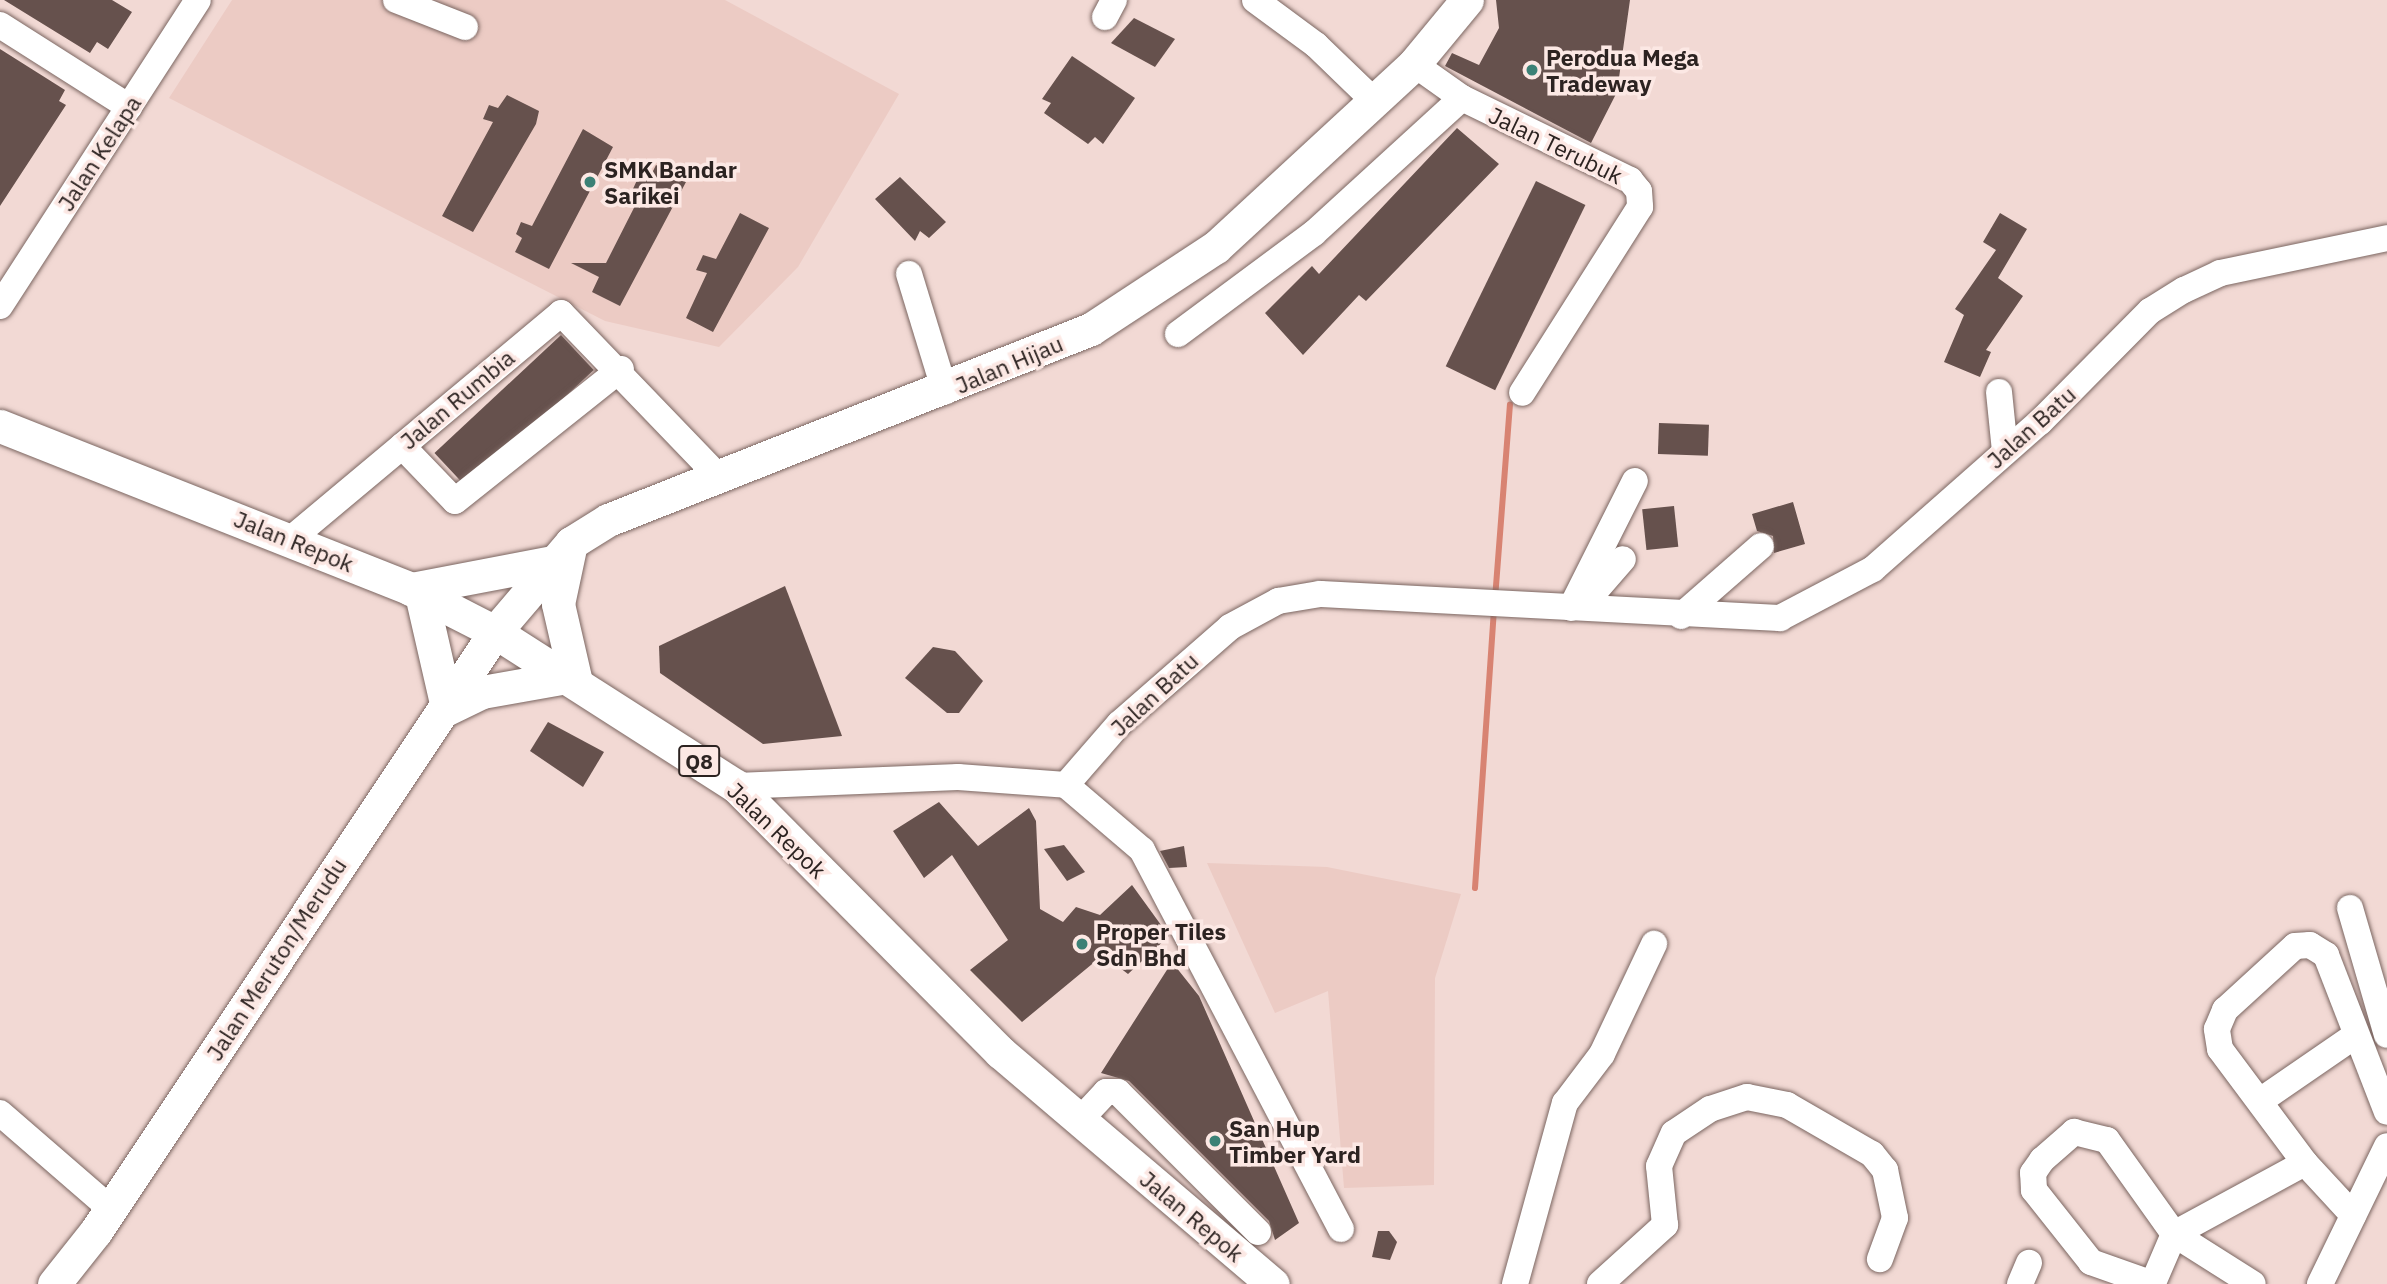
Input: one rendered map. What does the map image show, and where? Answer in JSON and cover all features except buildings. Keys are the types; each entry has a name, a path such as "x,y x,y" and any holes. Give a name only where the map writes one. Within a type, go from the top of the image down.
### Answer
{"main road":[{"name":"Jalan Hijau","path":"495,632 562,553 608,520 945,392 1090,329 1216,247 1414,64 1467,0"},
{"name":"Jalan Repok","path":"0,426 291,539 416,592 495,632 736,786 906,961 1078,1122 1273,1284"},
{"path":"562,553 558,604 571,680 482,692 443,708 416,592 562,553"},
{"name":"Jalan Meruton/Merudu","path":"54,1284 111,1209 495,632"}],"street":[{"name":"Jalan Kelapa","path":"0,306 198,0"},
{"path":"396,0 465,27"},
{"path":"1255,0 1317,45 1375,102"},
{"path":"0,25 129,107"},
{"name":"Jalan Terubuk","path":"1414,64 1462,98 1630,180 1639,191 1640,207 1522,393"},
{"path":"1178,334 1314,233 1462,98"},
{"name":"Jalan Batu","path":"1066,785 1119,724 1189,659 1278,601 1320,594 1762,619 1801,611 1873,569 2005,451 2150,312 2203,279 2387,238"},
{"path":"909,274 945,392"},
{"name":"Jalan Rumbia","path":"291,539 561,313 621,369"},
{"path":"402,446 455,501 621,369 719,477"},
{"path":"1999,392 2005,451"},
{"path":"1575,609 1635,481"},
{"path":"1681,616 1761,546"},
{"path":"1575,609 1623,559"},
{"path":"736,786 958,777 1066,785 1142,850 1341,1229"},
{"path":"2350,908 2381,990 2387,1035"},
{"path":"1515,1284 1565,1103 1602,1054 1654,944"},
{"path":"2354,1215 2305,1163 2220,1049 2217,1029 2225,1010 2295,946 2311,945 2326,955 2387,1112"},
{"path":"2260,1101 2356,1035"},
{"path":"1078,1122 1105,1092 1118,1092 1258,1232"},
{"path":"1600,1284 1665,1225 1659,1166 1674,1133 1710,1109 1748,1097 1787,1105 1872,1154 1885,1170 1895,1218 1880,1259"},
{"path":"0,1113 111,1209"},
{"path":"2253,1284 2174,1234 2107,1140 2092,1132 2074,1132 2033,1173 2034,1190 2091,1262 2153,1284 2174,1234 2305,1163"},
{"path":"2320,1284 2387,1146"}],"shaded area":[{"name":"SMK Bandar Sarikei","path":"232,0 725,0 899,94 798,267 719,347 605,321 169,98"},
{"path":"1207,863 1327,867 1461,894 1435,978 1434,1185 1344,1188 1328,991 1275,1013"}],"waterway":[{"path":"1495,599 1510,405"},
{"path":"1475,888 1494,609"}],"place":[{"name":"Perodua Mega Tradeway","path":"1532,70"},
{"name":"SMK Bandar Sarikei","path":"590,182"},
{"name":"Proper Tiles Sdn Bhd","path":"1082,944"},
{"name":"San Hup Timber Yard","path":"1215,1141"}]}
